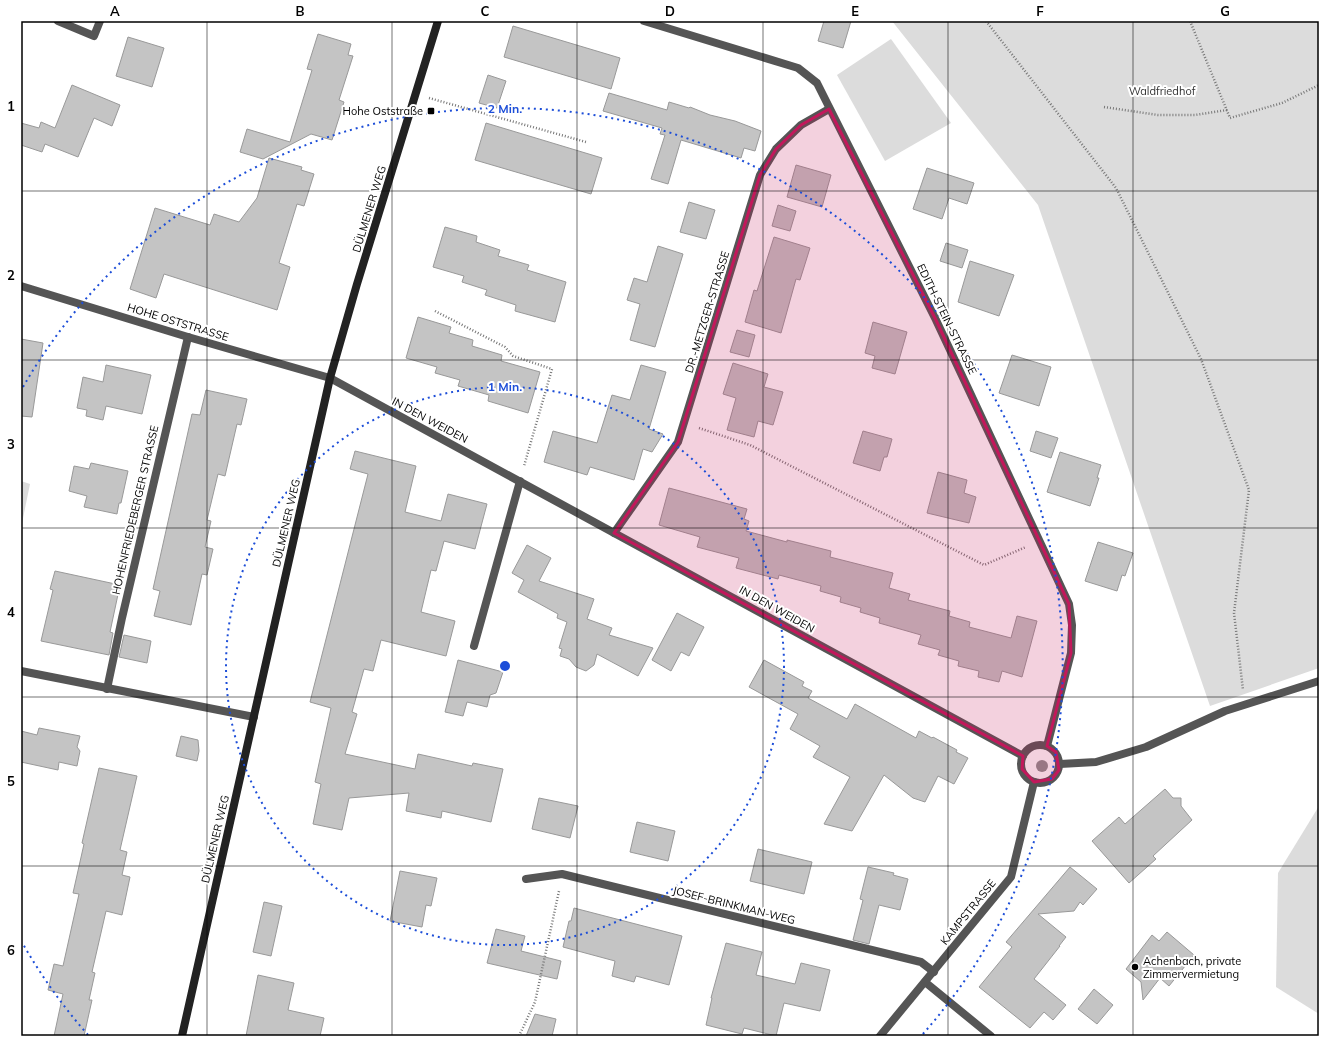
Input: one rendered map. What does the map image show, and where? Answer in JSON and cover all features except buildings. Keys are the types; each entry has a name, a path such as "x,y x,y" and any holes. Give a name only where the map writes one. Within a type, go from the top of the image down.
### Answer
{"street":[{"path":"58,21 94,36 100,21"},
{"name":"DÜLMENER WEG","path":"182,1036 330,378 357,284 438,21"},
{"name":"EDITH-STEIN-STRASSE","path":"644,21 798,68 817,83 936,320 1069,604 1072,625 1071,653 1047,746"},
{"name":"DR.-METZGER-STRASSE","path":"614,533 678,442 685,424 760,175 776,149 800,125 829,109"},
{"name":"HOHE OSTSTRASSE","path":"21,286 188,337 330,378"},
{"name":"HOHENFRIEDEBERGER STRASSE","path":"107,689 122,618 188,337"},
{"name":"IN DEN WEIDEN","path":"330,378 1023,756"},
{"path":"474,646 520,481"},
{"path":"21,671 254,717"},
{"path":"1060,764 1096,762 1146,747 1225,711 1319,682"},
{"path":"1035,745 1047,746 1056,752 1060,764 1059,770 1052,780 1040,783 1034,782 1024,775 1022,769 1023,756 1035,745"},
{"name":"KAMPSTRASSE","path":"880,1036 1011,877 1034,782"},
{"name":"JOSEF-BRINKMAN-WEG","path":"526,879 562,874 921,962 934,972"},
{"path":"925,982 991,1036"}],"path":[{"path":"986,21 1116,188 1201,359 1249,490 1234,613 1245,704"},
{"path":"1190,21 1230,118 1282,103 1319,85"},
{"path":"415,94 586,142"},
{"path":"1104,107 1158,115 1195,115 1227,110"},
{"path":"435,311 505,347 513,356 552,369 520,481"},
{"path":"685,424 750,445 984,565 1039,541"},
{"path":"519,1036 535,1002 562,874"}],"highlighted area":[{"path":"829,109 936,320 1069,604 1071,653 1047,746 1056,752 1059,770 1052,779 1034,782 1022,769 1023,756 614,533 678,442 760,175 776,149 801,125"}],"green space":[{"name":"Waldfriedhof","path":"892,21 1319,21 1319,668 1210,706 1038,205"},
{"path":"891,39 951,123 885,161 837,75"},
{"path":"21,481 30,484 21,528"},
{"path":"1319,806 1319,1014 1276,987 1278,873"}],"place":[{"name":"Hohe Oststraße","path":"431,111"},
{"name":"Achenbach, private Zimmervermietung","path":"1135,967"}]}
